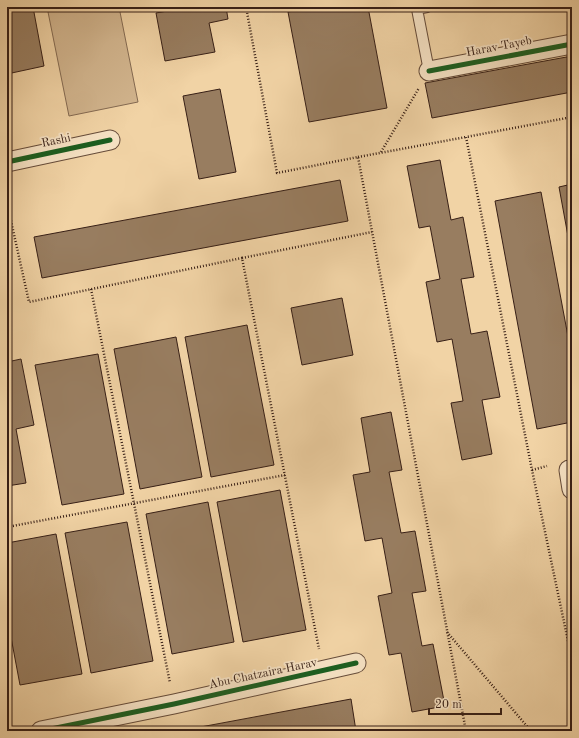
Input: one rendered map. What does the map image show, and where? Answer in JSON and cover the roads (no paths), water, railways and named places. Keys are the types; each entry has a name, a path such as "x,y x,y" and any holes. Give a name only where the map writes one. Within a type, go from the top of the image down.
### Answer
{"street":[{"name":"Harav Tayeb","path":"429,71 572,44"},
{"name":"Rashi","path":"7,162 110,140"},
{"path":"572,470 569,470 572,489"},
{"name":"Abu Chatzaira Harav","path":"41,731 174,704 356,663"}],"lane":[{"path":"427,7 417,9 429,71"}]}
